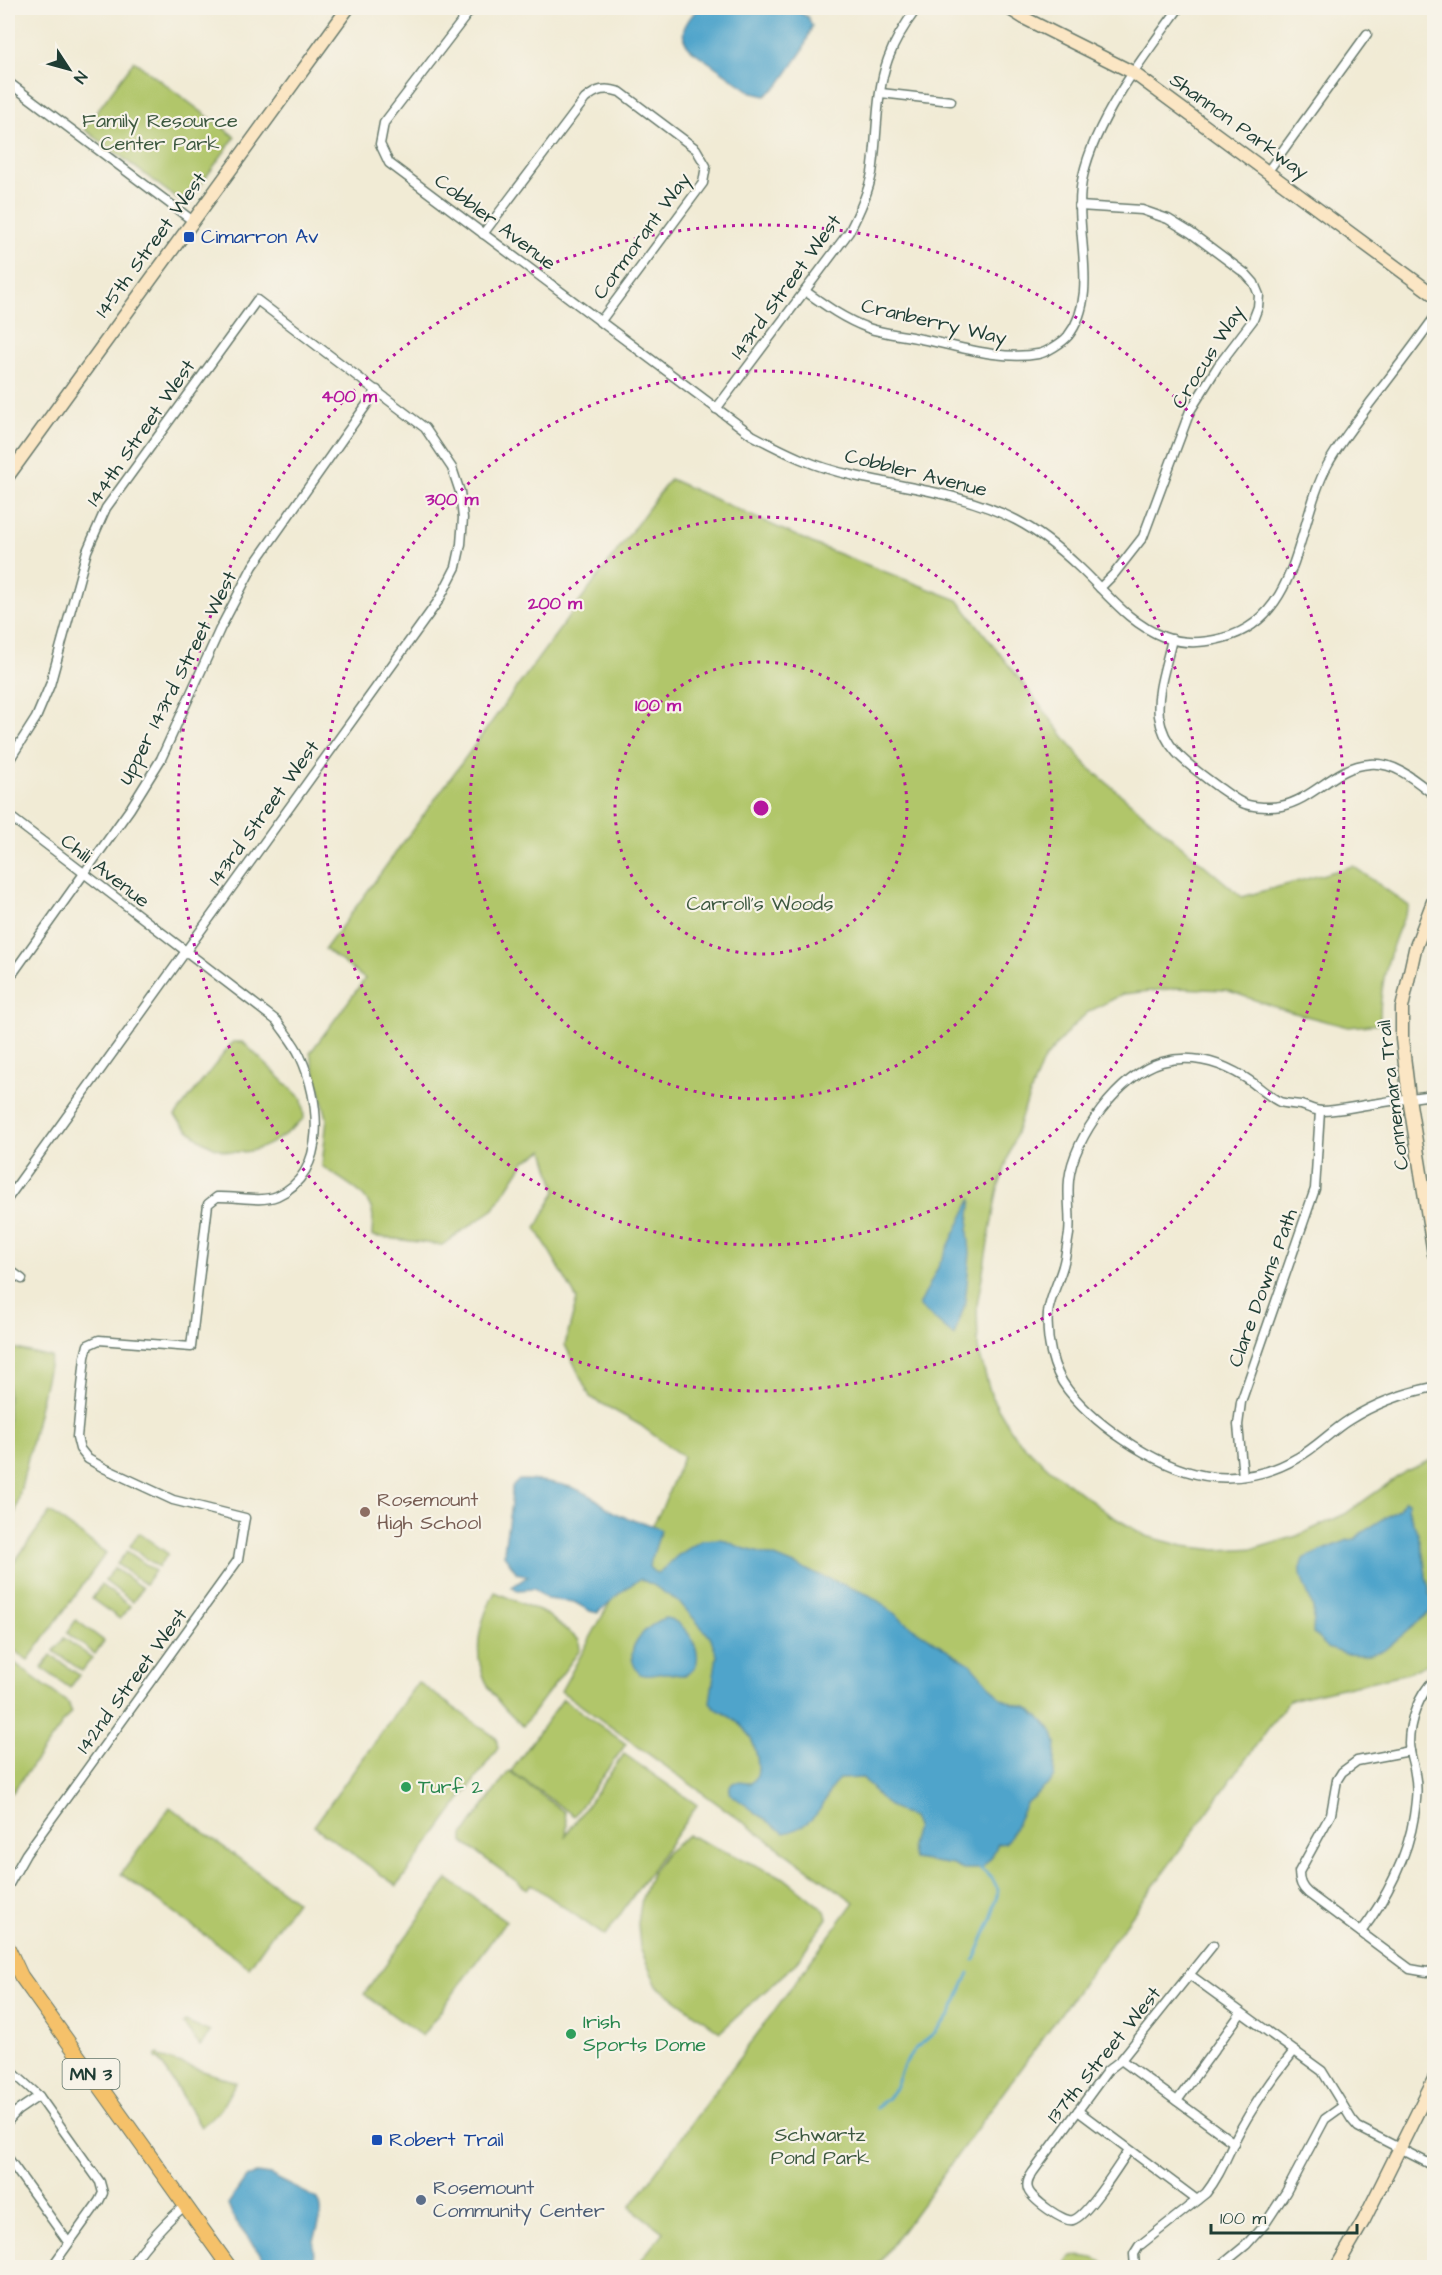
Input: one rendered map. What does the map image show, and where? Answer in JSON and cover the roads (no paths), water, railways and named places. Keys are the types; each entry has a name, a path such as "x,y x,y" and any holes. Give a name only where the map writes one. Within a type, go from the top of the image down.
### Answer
{"main road":[{"path":"8,1948 21,1976"},
{"path":"8,1965 21,1976"},
{"name":"MN 3","path":"21,1976 230,2268"}],"street":[{"name":"145th Street West","path":"8,476 348,8"},
{"name":"Cobbler Avenue","path":"472,8 384,123 380,144 389,162 752,435 799,460 850,475 942,493 982,505 1016,520 1048,540 1143,627 1172,639 1200,642 1227,637 1252,625 1272,606 1288,579 1313,497 1329,462 1342,441 1434,318"},
{"name":"143rd Street West","path":"716,409 849,232 864,203 872,174 881,93 887,62 898,34 917,8"},
{"name":"Shannon Parkway","path":"1008,8 1132,72 1434,295"},
{"name":"Cranberry Way","path":"805,291 839,316 870,329 1012,357 1041,354 1068,337 1083,309 1085,291 1079,206 1082,177 1091,148 1132,72 1179,8"},
{"path":"1268,171 1367,34"},
{"path":"8,82 193,221"},
{"name":"Cormorant Way","path":"483,234 585,99 597,90 609,88 620,92 696,149 706,166 704,183 600,321"},
{"path":"881,93 951,100"},
{"name":"Crocus Way","path":"1079,206 1142,210 1168,219 1191,232 1246,274 1254,283 1259,295 1258,307 1252,320 1218,366 1190,411 1143,537 1100,588"},
{"name":"143rd Street West","path":"8,1198 439,600 456,567 463,518 460,492 452,468 425,429 257,300"},
{"name":"144th Street West","path":"8,762 36,718 50,685 87,551 106,508 257,300"},
{"name":"Upper 143rd Street West","path":"8,980 130,809 161,759 220,629 253,566 377,390"},
{"path":"1172,639 1159,700 1159,716 1166,739 1187,764 1245,804 1278,807 1293,803 1314,792 1340,773 1371,764 1400,770 1434,795"},
{"name":"Chili Avenue","path":"8,815 82,875 277,1021 300,1055 313,1096 315,1116 311,1162 297,1183 275,1197 261,1199 217,1197 208,1204 191,1347 99,1340 88,1345 85,1357 77,1437 80,1449 88,1459 173,1500 244,1518"},
{"name":"Connemara Trail","path":"1434,899 1415,948 1402,1008 1402,1038 1409,1098 1434,1254"},
{"path":"1434,1095 1320,1111 1280,1102 1236,1071 1216,1063 1191,1058 1163,1062 1143,1070 1121,1089 1095,1120 1083,1137 1073,1158 1069,1181 1070,1228 1063,1265 1048,1311 1049,1340 1053,1358 1067,1388 1112,1431 1168,1464 1196,1474 1217,1477 1267,1472 1298,1458 1350,1420 1384,1401 1409,1392 1434,1387"},
{"name":"Clare Downs Path","path":"1243,1476 1238,1425 1241,1402 1315,1189 1320,1111"},
{"path":"8,1269 22,1279"},
{"name":"142nd Street West","path":"26,1854 238,1560 244,1518"},
{"path":"1361,1932 1379,1905 1403,1855 1412,1829 1417,1789 1409,1743 1418,1702 1434,1680"},
{"path":"1410,1751 1357,1761 1342,1772 1337,1780 1331,1814 1299,1872 1299,1879 1302,1887 1308,1893 1410,1969 1431,1971"},
{"path":"8,1873 26,1854"},
{"path":"8,1886 26,1854"},
{"name":"137th Street West","path":"1129,2150 1086,2212 1072,2221 1065,2220 1056,2214 1031,2195 1027,2188 1028,2179 1107,2071 1120,2060 1213,1945"},
{"path":"1190,1976 1322,2071 1352,2121 1358,2127 1434,2166"},
{"path":"1177,2101 1241,2013"},
{"path":"1135,2268 1134,2254 1139,2246 1206,2193 1219,2176 1234,2143 1263,2091 1294,2051"},
{"path":"1120,2060 1234,2143"},
{"path":"8,2068 39,2096 100,2182 103,2193 51,2268"},
{"path":"1336,2268 1364,2220 1434,2079"},
{"path":"8,2121 17,2111 39,2096"},
{"path":"1218,2268 1246,2246 1265,2224 1286,2192 1325,2119 1343,2106"},
{"path":"1078,2111 1197,2200"},
{"path":"8,2158 68,2242"},
{"path":"129,2268 146,2243 170,2217 186,2205"}],"water":[{"path":"698,8 792,8 808,17 812,26 803,50 779,85 765,96 753,93 690,49 683,32 687,22"},
{"path":"972,1198 968,1231 970,1253 965,1304 954,1336 919,1306"},
{"path":"519,1480 547,1482 574,1488 591,1496 617,1514 661,1530 649,1567 654,1572 659,1573 677,1556 702,1540 722,1539 742,1548 775,1557 869,1595 911,1627 972,1665 1001,1698 1027,1707 1039,1717 1052,1730 1056,1743 1054,1776 1050,1783 1027,1802 1009,1839 1005,1843 998,1844 991,1858 981,1869 961,1869 953,1865 914,1859 911,1847 916,1827 912,1817 889,1806 863,1778 839,1779 812,1818 802,1826 784,1833 729,1793 731,1784 751,1783 756,1778 758,1767 753,1742 738,1723 710,1702 717,1655 710,1637 681,1604 640,1579 621,1592 598,1613 574,1602 547,1599 534,1589 517,1590 512,1587 528,1576 517,1573 504,1555 512,1487"},
{"path":"1405,1500 1408,1502 1418,1534 1429,1594 1434,1600 1434,1609 1383,1651 1365,1655 1345,1654 1328,1648 1313,1633 1314,1612 1301,1570 1304,1558 1355,1539 1399,1509"},
{"path":"664,1618 681,1625 694,1642 697,1660 694,1668 682,1675 640,1674 634,1665 633,1648 642,1634"},
{"path":"256,2173 270,2175 318,2199 321,2215 313,2247 318,2267 270,2267 235,2221 228,2204 246,2178"}],"waterway":[{"path":"974,1960 992,1918 998,1890 992,1878 981,1869"},
{"path":"876,2107 887,2099 895,2088 904,2065 915,2049 950,2015 969,1973"}],"place":[{"name":"Cimarron Av","path":"189,237"},
{"name":"Rosemount High School","path":"365,1512"},
{"name":"Turf 2","path":"406,1787"},
{"name":"Irish Sports Dome","path":"571,2034"},
{"name":"Robert Trail","path":"377,2140"},
{"name":"Rosemount Community Center","path":"421,2200"}],"park label":[{"name":"Family Resource Center Park","path":"160,132"},
{"name":"Carroll's Woods","path":"760,904"},
{"name":"Schwartz Pond Park","path":"820,2146"}]}
